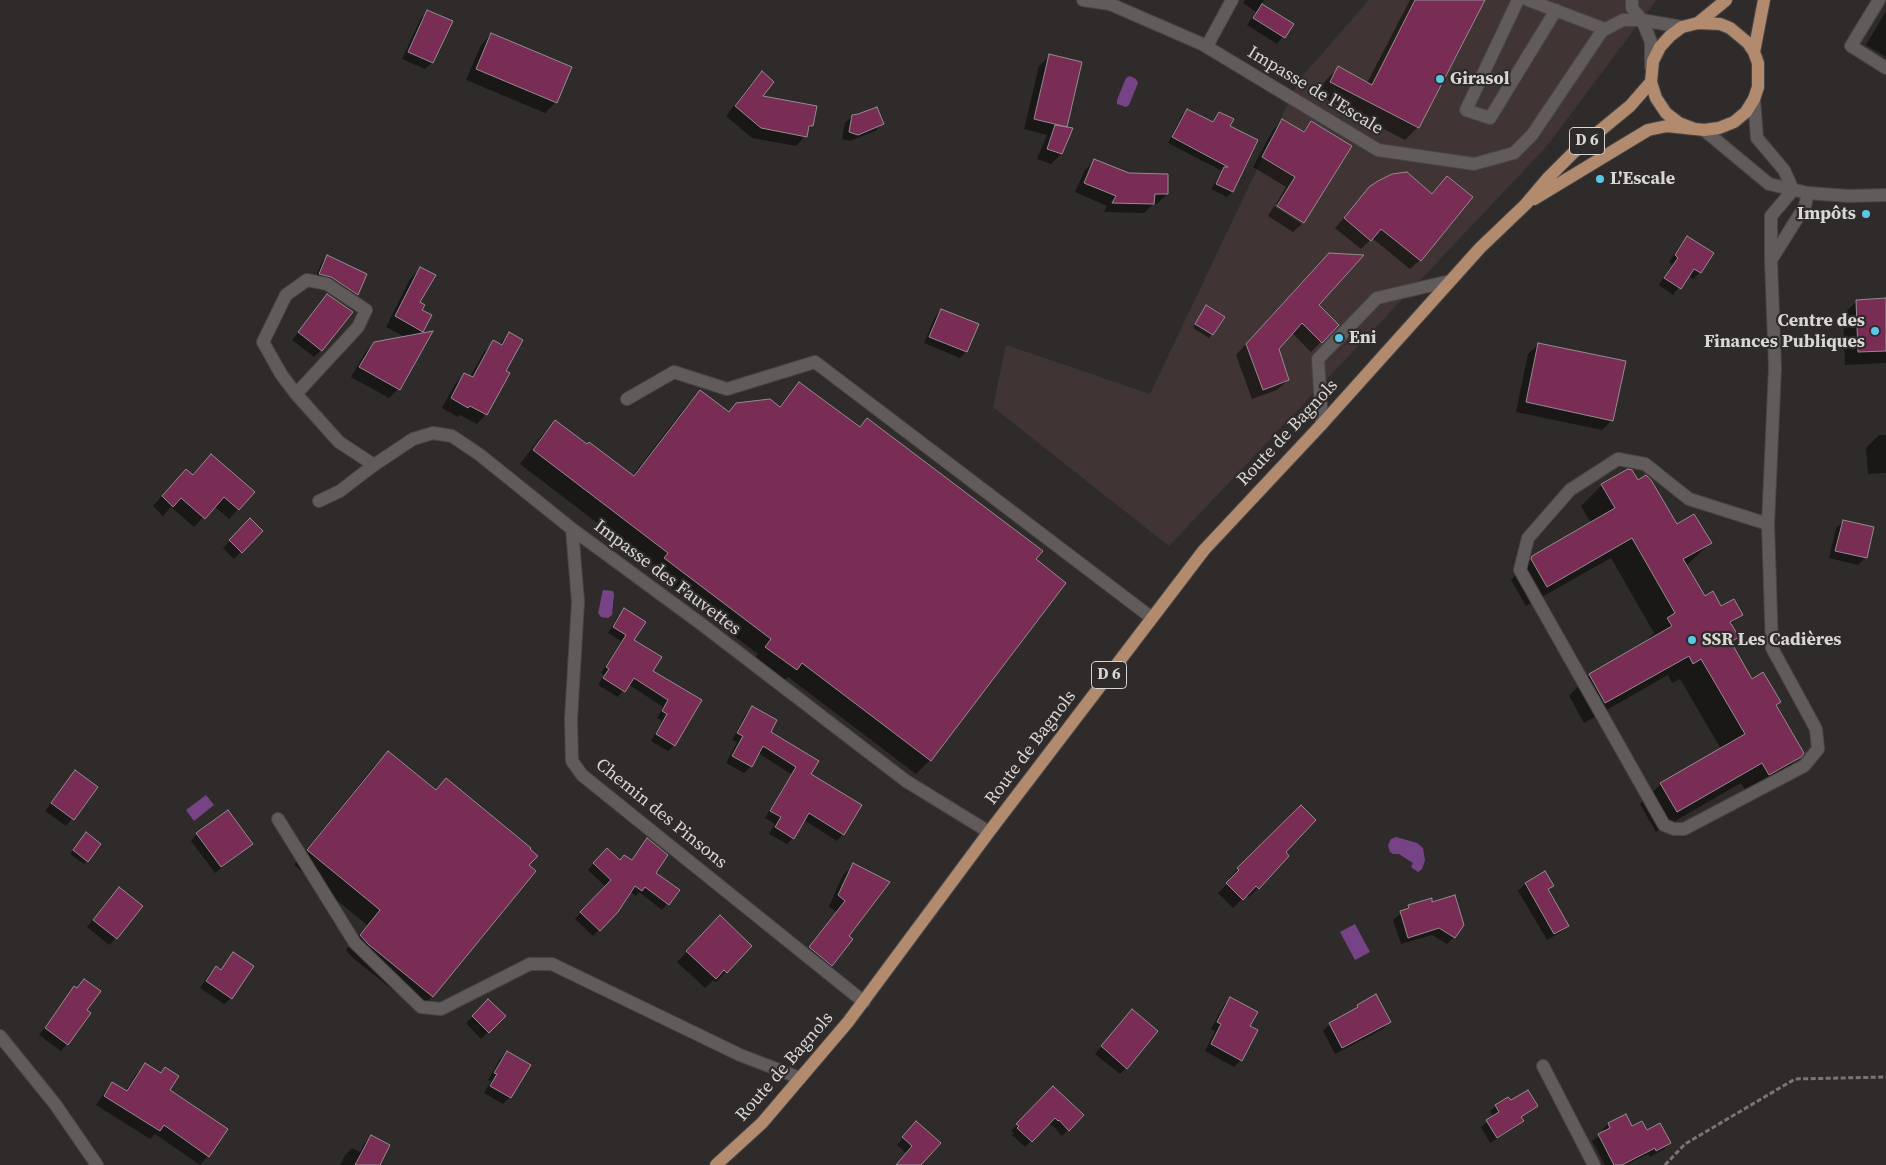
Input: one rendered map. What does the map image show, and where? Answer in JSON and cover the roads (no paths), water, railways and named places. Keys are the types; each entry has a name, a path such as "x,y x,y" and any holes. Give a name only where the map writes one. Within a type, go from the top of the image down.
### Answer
{"main road":[{"path":"1698,23 1726,0"},
{"path":"1754,52 1764,0"},
{"path":"1709,22 1730,28 1744,38 1754,52 1758,63 1759,75 1754,99 1746,112 1734,122 1719,128 1699,130 1679,123 1666,112 1656,98 1652,79 1654,61 1660,47 1682,27 1698,23 1709,22"},
{"name":"D 6","path":"1526,204 1574,152 1630,106 1652,79"},
{"name":"D 6","path":"1526,204 1648,130 1667,126 1699,130"},
{"name":"Route de Bagnols","path":"716,1165 762,1123 864,1002 989,832 1204,550 1322,424 1480,248 1526,204"}],"street":[{"path":"1207,46 1232,0"},
{"path":"1518,0 1466,110 1490,118 1556,10"},
{"path":"1528,0 1605,29 1623,20 1642,20 1682,27"},
{"path":"1632,0 1632,8 1642,20 1652,42 1652,79"},
{"path":"1879,0 1851,46 1886,68"},
{"name":"Impasse de l'Escale","path":"1091,1 1126,5 1207,46 1378,150 1474,164 1514,153 1532,135 1605,29"},
{"path":"1754,99 1757,138 1784,170 1793,190"},
{"path":"1699,130 1769,184 1808,193 1848,196 1886,195"},
{"path":"1768,524 1689,499 1645,464 1618,459 1570,490 1528,538 1520,570 1664,825 1684,829 1804,766 1818,749 1816,729 1772,648 1768,524 1775,368 1771,260 1772,216 1793,190"},
{"path":"1771,260 1805,206 1808,193"},
{"path":"296,394 358,327 366,310 327,284 307,280 286,295 263,342 281,374 296,394 339,442 374,465"},
{"path":"1322,424 1318,359 1377,298 1450,281"},
{"path":"627,399 674,372 727,389 815,362 1152,618"},
{"name":"Impasse des Fauvettes","path":"319,501 340,491 413,439 433,433 452,436 480,455 572,529 700,623 906,780 989,832"},
{"name":"Chemin des Pinsons","path":"572,529 578,602 571,719 572,760 582,775 864,1002"},
{"path":"278,819 355,943 421,1007 441,1009 530,964 552,964 740,1055 800,1078"},
{"path":"0,1036 55,1104 97,1165"},
{"path":"1543,1066 1594,1165"}],"place":[{"name":"Girasol","path":"1440,79"},
{"name":"L'Escale","path":"1600,179"},
{"name":"Impôts","path":"1866,214"},
{"name":"Centre des Finances Publiques","path":"1875,331"},
{"name":"Eni","path":"1339,338"},
{"name":"SSR Les Cadières","path":"1692,640"}]}
